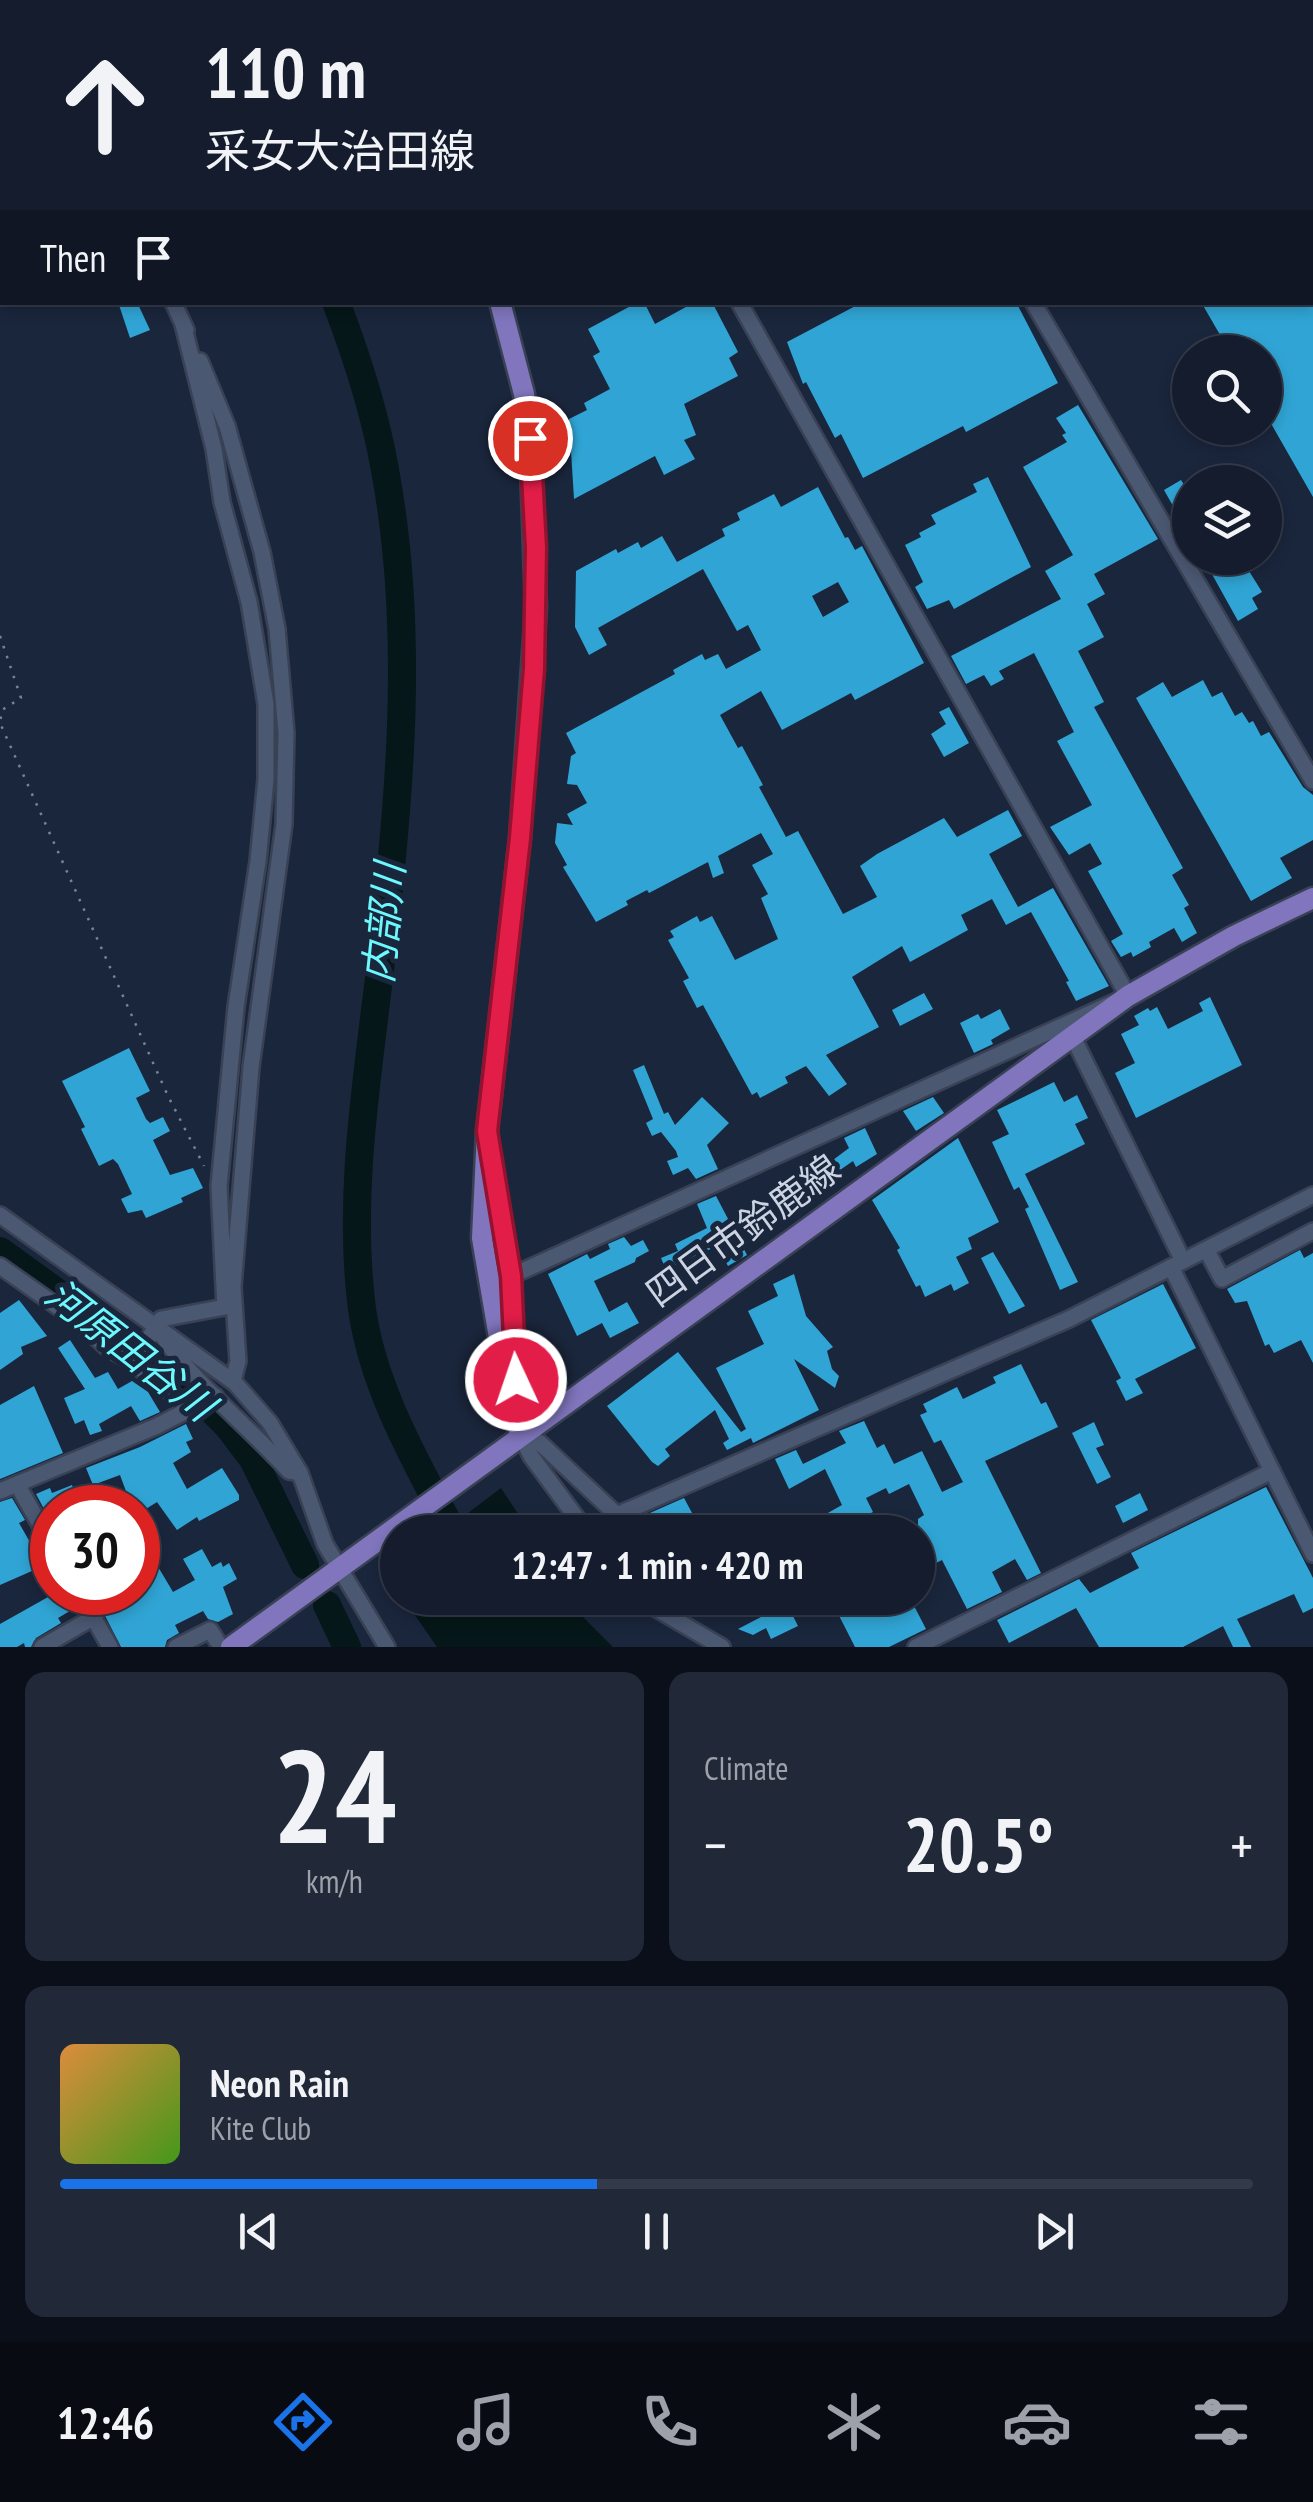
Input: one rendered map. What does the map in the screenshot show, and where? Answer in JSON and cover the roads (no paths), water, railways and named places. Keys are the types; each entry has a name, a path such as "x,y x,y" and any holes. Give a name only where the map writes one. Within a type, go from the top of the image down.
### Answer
{"main road":[{"path":"501,305 524,394 530,438 536,593 520,838 487,1131 482,1238 510,1402 521,1436"},
{"name":"四日市鈴鹿線","path":"224,1644 345,1566 1128,996 1234,936 1313,898"}],"street":[{"path":"174,305 232,443 262,552 278,629 286,719 284,824 251,1067 241,1211 229,1307"},
{"path":"511,1276 1128,996 741,305"},
{"path":"1035,305 1313,781"},
{"path":"184,324 214,449 222,502 250,602 266,704 264,795 236,1006 219,1186 229,1307 238,1361 232,1381"},
{"path":"1072,1035 1313,1554"},
{"path":"487,1131 511,1276 516,1380 510,1402"},
{"path":"521,1436 539,1442 617,1515 1017,1343 1313,1196"},
{"path":"0,1215 187,1346 232,1381 270,1423 300,1473 325,1544 345,1566 387,1647"},
{"path":"1207,1251 1222,1279 1313,1231"},
{"path":"0,1266 78,1321 106,1346 134,1361 194,1409"},
{"path":"134,1361 161,1318 229,1307"},
{"path":"158,1328 169,1347 214,1398 250,1428 289,1471 300,1473"},
{"path":"0,1491 214,1398"},
{"path":"521,1436 574,1515"},
{"path":"916,1647 1272,1472"},
{"path":"17,1484 30,1507"},
{"path":"667,1615 722,1647"},
{"path":"42,1647 94,1617 110,1647"},
{"path":"176,1647 210,1630 224,1644"}],"waterway":[{"name":"内部川","path":"337,305 365,385 385,470 400,592 402,654 394,838 358,1178 358,1266 368,1338 386,1396 444,1515"},
{"name":"河原田谷川","path":"0,1251 193,1391 228,1426 253,1459 305,1565"},
{"name":"河原田谷川","path":"327,1605 347,1647"}]}
